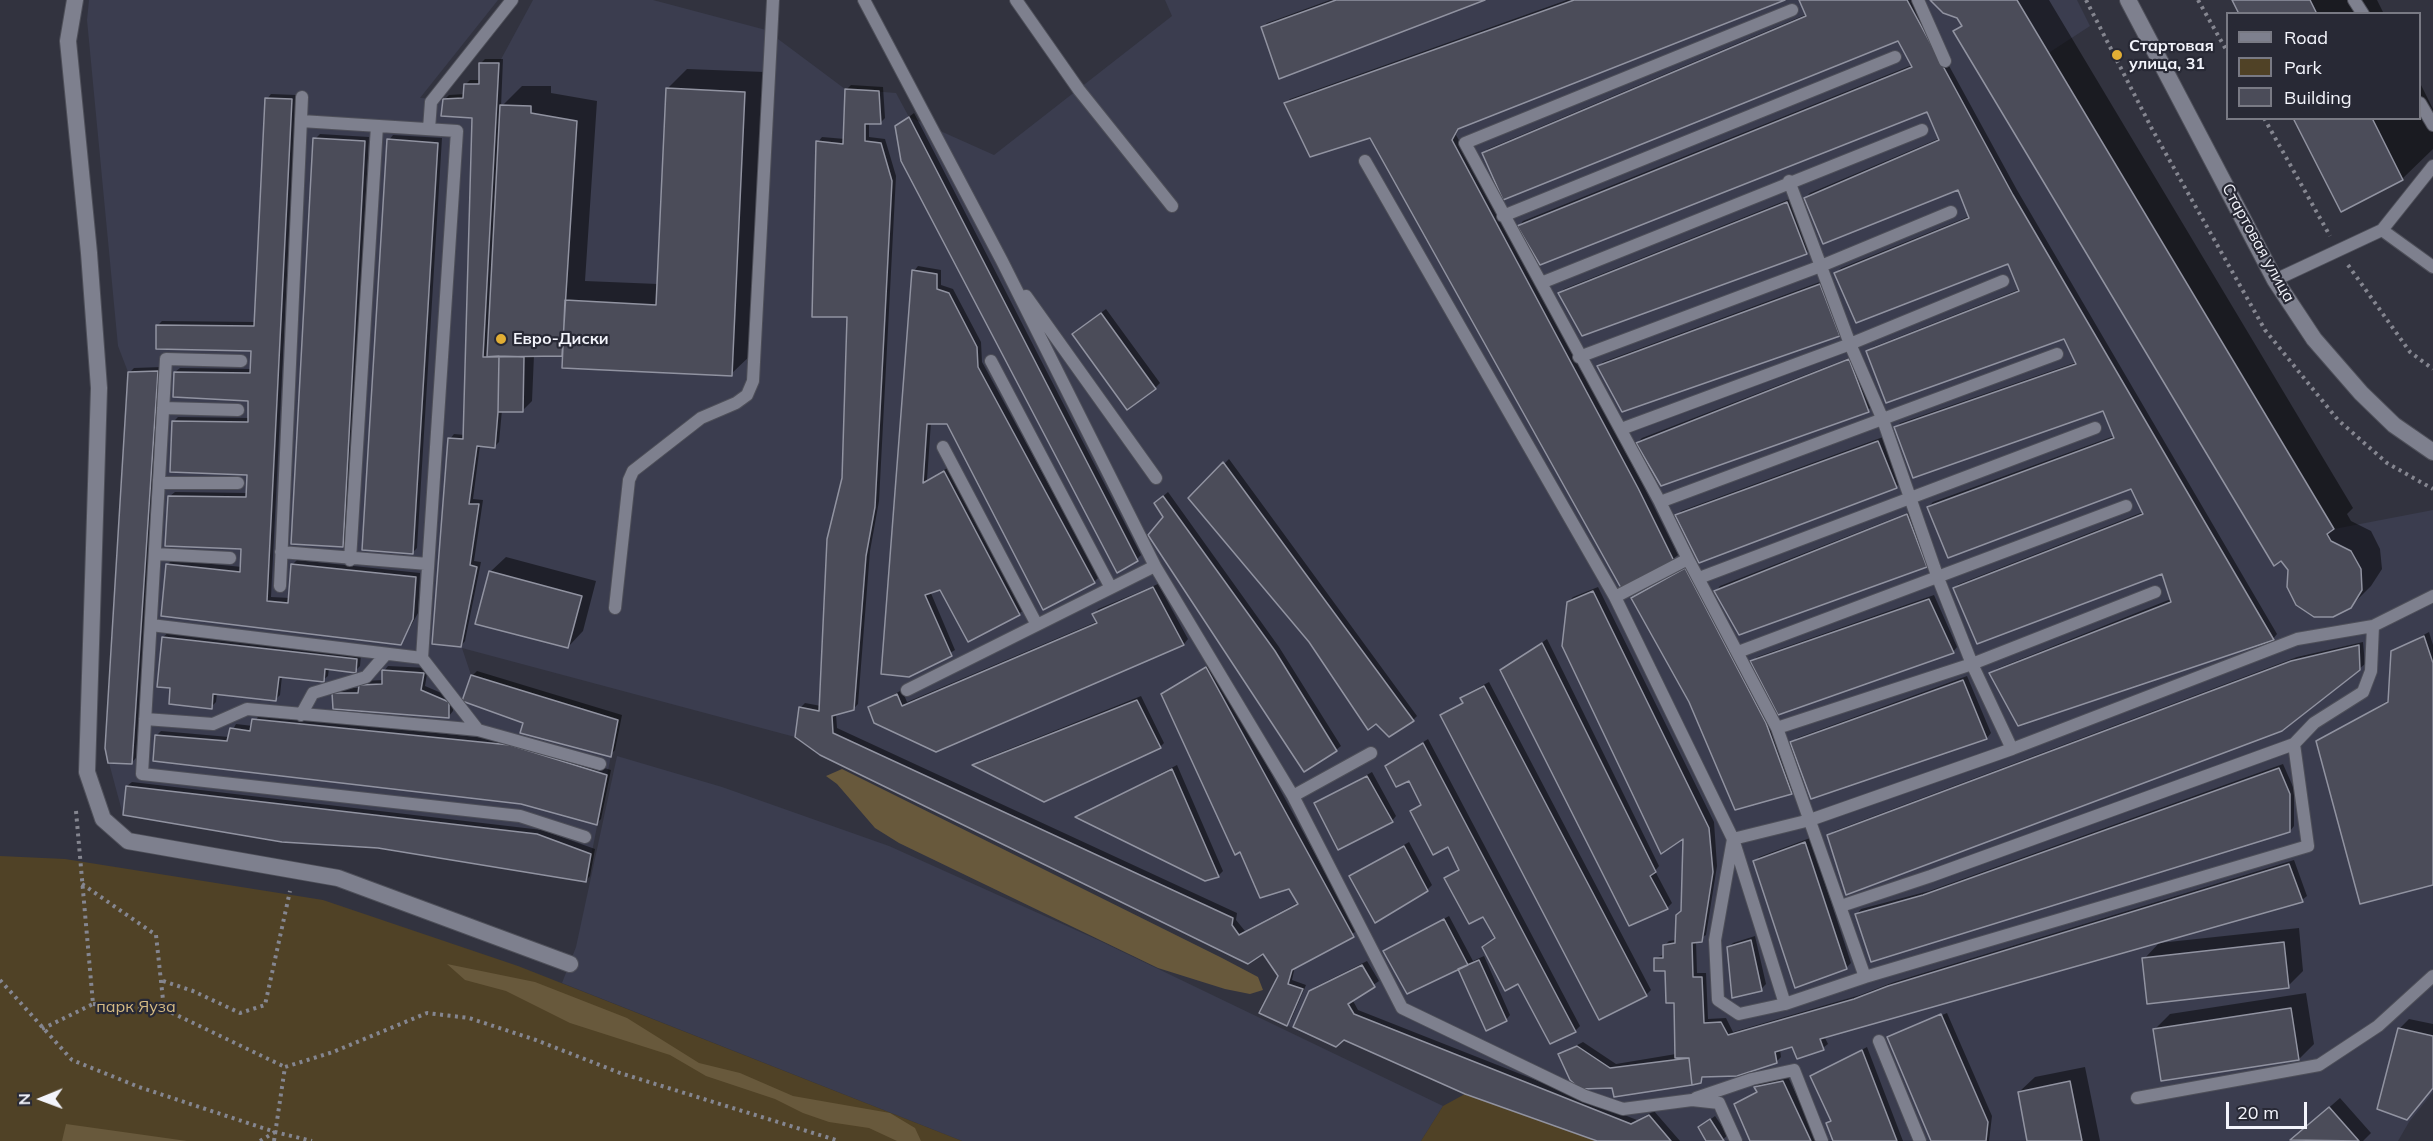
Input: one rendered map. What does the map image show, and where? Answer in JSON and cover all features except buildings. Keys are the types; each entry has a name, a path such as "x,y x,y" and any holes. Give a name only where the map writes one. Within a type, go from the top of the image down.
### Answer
{"street":[{"path":"75,0 68,41 89,253 99,388 87,772 102,819 128,841 338,878 570,964"},
{"name":"Стартовая улица","path":"2128,0 2275,280 2314,339 2361,393 2394,425 2433,452"}],"lane":[{"path":"429,129 431,102 512,0"},
{"path":"615,608 629,480 633,471 701,418 736,403 747,395 753,381 773,0"},
{"path":"864,0 1002,261 1155,566 1293,796 1402,1008 1585,1096 1623,1109 1692,1100 1752,1079 1794,1070 1822,1141"},
{"path":"1016,0 1078,90 1172,206"},
{"path":"1918,0 1945,61"},
{"path":"1792,10 1465,144 1579,357 1621,429 1778,728 1864,977"},
{"path":"1503,216 1895,57"},
{"path":"280,586 302,98"},
{"path":"2421,106 2433,125"},
{"path":"301,121 457,131 422,658 478,730"},
{"path":"350,560 377,126"},
{"path":"1541,283 1789,181 1922,130"},
{"path":"1365,161 1615,597 1733,839 1785,1004"},
{"path":"2275,280 2382,230 2433,166"},
{"path":"1789,181 1850,344 1883,420 1938,578 1972,664 2012,749"},
{"path":"1579,357 1821,266 1951,212"},
{"path":"2382,230 2433,267"},
{"path":"1002,261 1155,478"},
{"path":"1621,429 1850,344 2003,281"},
{"path":"1660,502 2057,354"},
{"path":"241,361 166,359 142,774 520,816 585,837"},
{"path":"991,361 1111,588"},
{"path":"163,408 238,410"},
{"path":"1699,578 2095,428"},
{"path":"944,447 1037,625"},
{"path":"159,483 237,483"},
{"path":"1738,652 2126,506"},
{"path":"281,552 350,560 428,564"},
{"path":"155,554 230,558"},
{"path":"1615,597 1688,559"},
{"path":"908,690 1155,566"},
{"path":"1778,728 1972,664 2155,592"},
{"path":"1733,839 1810,820 2012,749 2297,639 2373,626 2433,596"},
{"path":"151,625 422,658"},
{"path":"1841,906 1931,876 2294,744 2314,723 2363,692 2371,671 2373,626"},
{"path":"302,715 313,693 366,677 386,654"},
{"path":"145,719 213,724 247,709 478,730 600,764"},
{"path":"1733,839 1714,940 1718,1000 1740,1014 1785,1004 1864,977 2308,846 2294,744"},
{"path":"1293,796 1371,753"},
{"path":"2137,1098 2319,1065 2378,1026 2433,976"},
{"path":"1880,1041 1920,1141"},
{"path":"1692,1100 1719,1103 1736,1141"}],"path":[{"path":"2198,0 2226,49"},
{"path":"75,808 93,1004"},
{"path":"163,981 193,991 240,1012 265,1005 294,871"},
{"path":"82,884 156,935 163,981 164,1009"},
{"path":"0,980 72,1060 139,1087 275,1132 312,1141"},
{"path":"42,1029 93,1004 164,1009 285,1066 333,1052 427,1013 469,1018 536,1040 620,1073 839,1141"},
{"path":"274,1141 285,1066"},
{"path":"260,1141 275,1132"}],"shaded area":[{"path":"89,0 498,0 420,98 443,99 463,98 464,84 479,84 479,63 499,63 533,0 653,0 766,30 845,89 896,93 909,117 994,155 1172,16 1165,0 2077,0 2090,26 2047,54 2334,529 2433,510 2433,1092 2409,1122 2398,1141 1597,1141 1465,1094 1344,1040 1336,1047 1259,1013 1278,976 1263,954 1248,964 820,755 795,737 462,648 471,675 618,720 586,882 378,848 282,842 123,815 105,748 128,372 118,346 87,20"},
{"path":"617,756 722,787 889,846 1098,940 1443,1106 1421,1141 962,1141 562,983 576,947"},
{"path":"842,769 1222,958 1258,977 1263,990 1250,994 1225,989 1158,968 899,843 875,828 837,784 826,776"},
{"path":"447,964 535,982 627,1018 699,1063 740,1073 793,1096 890,1113 915,1128 921,1141 897,1141 869,1128 829,1122 803,1113 775,1099 706,1076 670,1055 570,1023 506,991 465,980"},
{"path":"66,1124 187,1141 62,1141"}],"green space":[{"name":"парк Яуза","path":"0,856 65,859 323,900 518,966 962,1141 0,1141"},
{"path":"1465,1094 1597,1141 1421,1141 1443,1106"}],"place":[{"name":"Стартовая улица, 31","path":"2117,55"},
{"name":"Евро-Диски","path":"501,339"}]}
